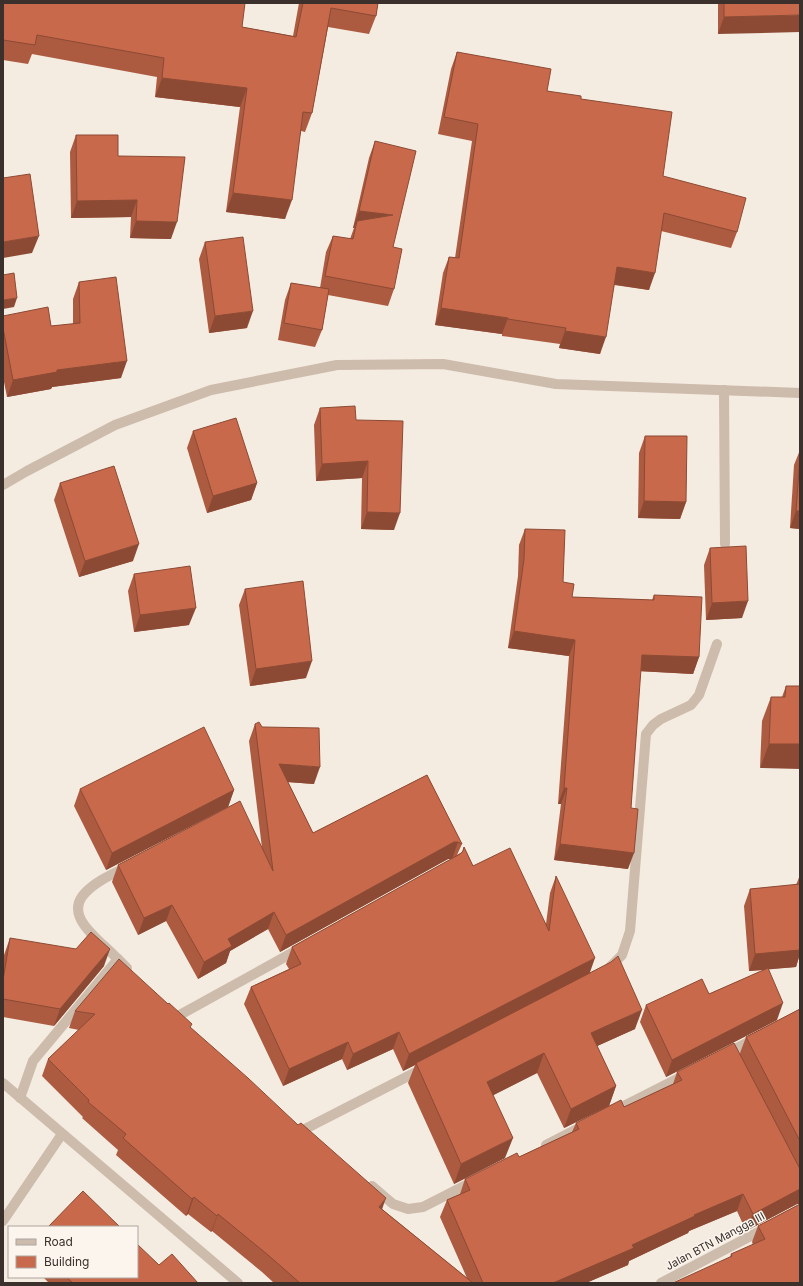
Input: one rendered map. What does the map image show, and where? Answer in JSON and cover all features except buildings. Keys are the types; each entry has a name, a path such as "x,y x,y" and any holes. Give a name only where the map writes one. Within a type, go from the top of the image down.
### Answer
{"street":[{"path":"3,485 115,425 211,390 337,365 443,364 556,384 800,393"},
{"path":"724,390 725,544"},
{"path":"602,976 622,955 630,931 646,734 653,725 661,719 691,705 699,695 717,644"},
{"path":"132,864 98,882 85,893 79,902 78,913 85,928 134,974"},
{"path":"178,1016 308,944"},
{"path":"20,1098 33,1061 118,959"},
{"path":"717,1058 733,1055 766,1033"},
{"path":"303,1130 431,1064"},
{"path":"605,1115 696,1069"},
{"path":"3,1083 238,1283"},
{"path":"535,1151 591,1122"},
{"path":"3,1221 62,1134"},
{"path":"363,1179 393,1204 408,1209 423,1207 486,1176"},
{"name":"Jalan BTN Mangga III","path":"662,1283 772,1224"}]}
